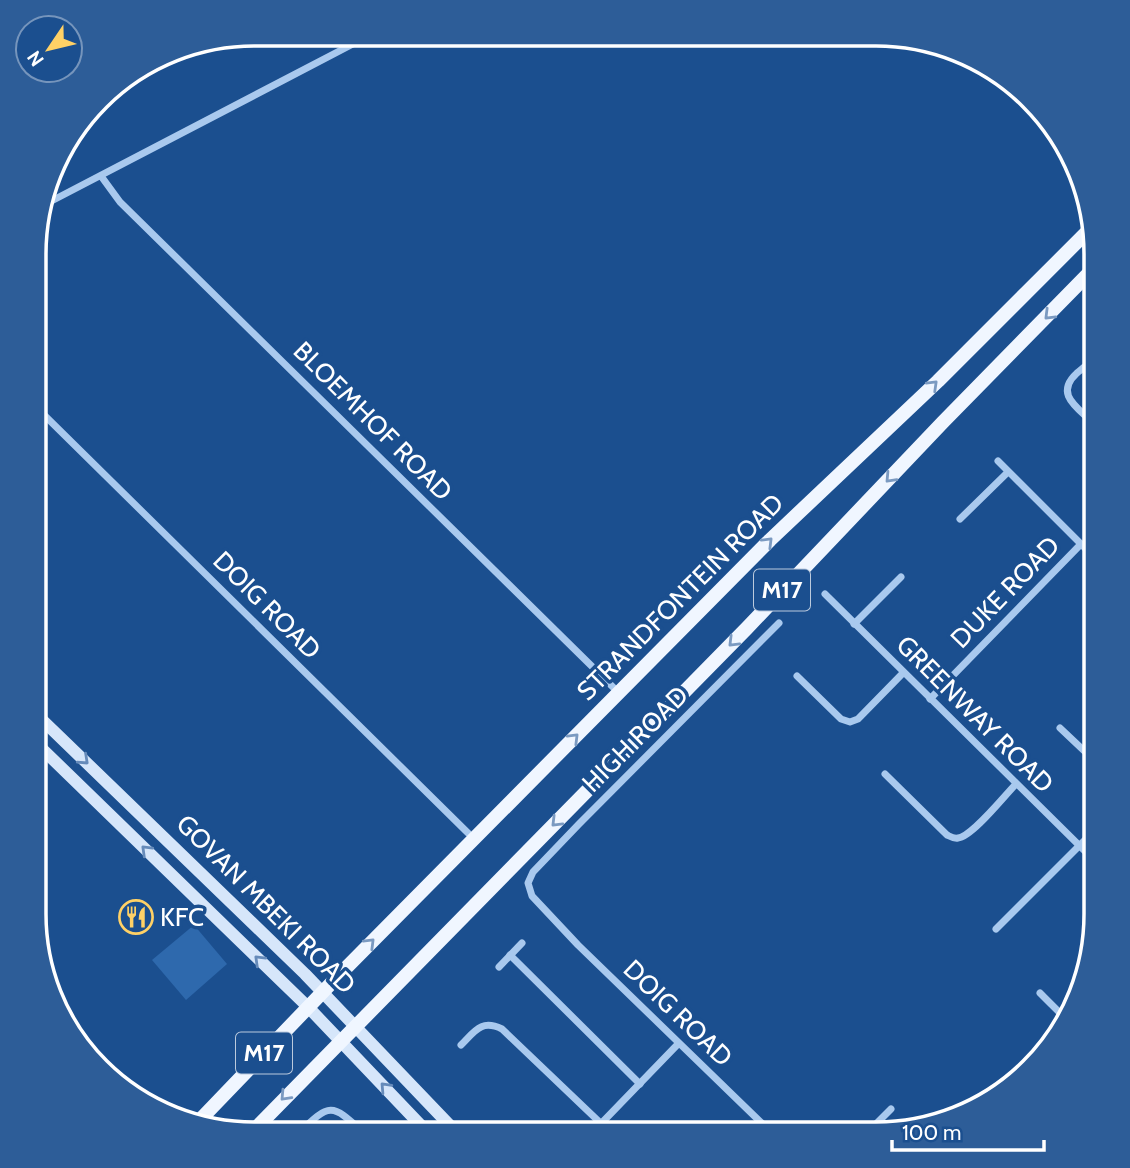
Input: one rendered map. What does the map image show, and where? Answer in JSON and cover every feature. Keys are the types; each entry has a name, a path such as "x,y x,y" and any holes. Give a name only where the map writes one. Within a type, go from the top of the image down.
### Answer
{"main road":[{"name":"STRANDFONTEIN ROAD","path":"308,1007 770,540 929,390 1084,236"},
{"name":"M17","path":"261,1122 747,628 1084,278"},
{"name":"GOVAN MBEKI ROAD","path":"46,723 323,992 447,1122"},
{"name":"GOVAN MBEKI ROAD","path":"46,753 308,1007 418,1122"},
{"name":"M17","path":"204,1116 308,1007"}],"street":[{"path":"53,201 349,46"},
{"name":"BLOEMHOF ROAD","path":"102,176 120,202 619,692"},
{"path":"1084,367 1067,383 1066,390 1069,398 1084,414"},
{"name":"DOIG ROAD","path":"46,417 468,833"},
{"path":"998,461 1084,547"},
{"path":"960,519 1008,472"},
{"name":"DUKE ROAD","path":"930,699 1081,544"},
{"path":"854,624 901,578"},
{"name":"GREENWAY ROAD","path":"825,594 1084,850"},
{"name":"HIGH ROAD","path":"528,888 533,872 779,623"},
{"path":"797,676 841,719 849,722 858,719 903,673"},
{"path":"1060,728 1084,751"},
{"path":"885,774 947,835 954,838 966,836 1016,784"},
{"path":"996,929 1084,842"},
{"name":"DOIG ROAD","path":"528,888 578,945 760,1122"},
{"path":"499,967 522,943"},
{"path":"510,955 640,1084"},
{"path":"1040,993 1060,1013"},
{"path":"461,1045 484,1025 491,1024 502,1029 599,1122"},
{"path":"603,1122 678,1044"},
{"path":"878,1122 891,1109"},
{"path":"311,1122 320,1113 330,1110 341,1112 352,1122"}],"shaded area":[{"path":"194,925 227,964 186,1000 152,960"}],"place":[{"name":"KFC","path":"136,917"}]}
